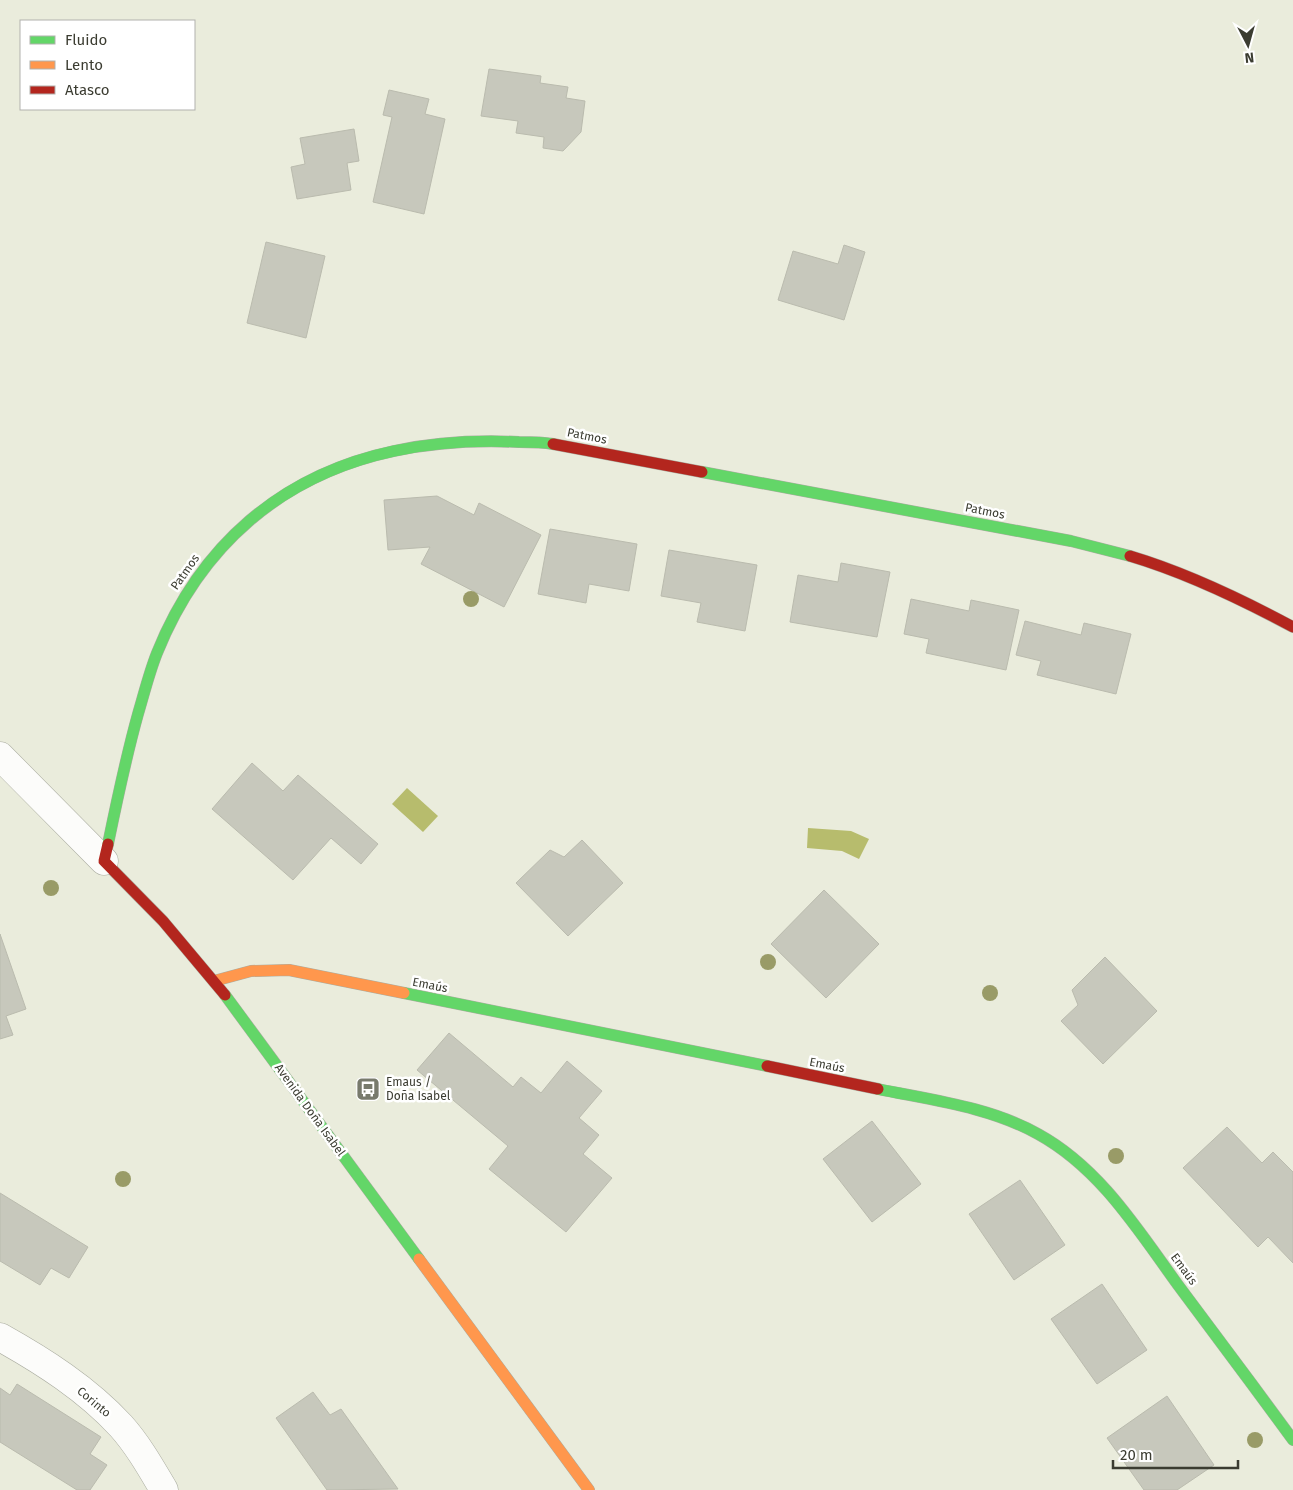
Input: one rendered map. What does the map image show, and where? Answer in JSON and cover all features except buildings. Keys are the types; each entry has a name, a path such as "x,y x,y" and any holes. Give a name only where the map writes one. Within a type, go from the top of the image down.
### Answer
{"street":[{"name":"Patmos","path":"104,861 121,779 146,682 173,615 193,583 213,556 235,532 259,510 294,487 331,468 401,447 474,439 511,439 548,443 1071,542 1121,553 1169,569 1291,624"},
{"name":"Avenida Doña Isabel","path":"6,772 104,861 163,921 214,981 264,1045 310,1112 589,1490"},
{"name":"Emaús","path":"214,981 232,974 251,970 289,970 933,1100 1005,1119 1035,1133 1064,1151 1085,1167 1104,1186 1293,1440"},
{"name":"Corinto","path":"0,1337 38,1360 96,1402 122,1427 144,1455 164,1490"}],"shaded area":[{"path":"407,788 438,816 423,832 392,804"},
{"path":"808,828 851,831 869,839 859,859 842,851 807,848"}],"traffic: fast":[{"path":"108,844 134,730 157,653 175,615 196,580 221,548 249,521 281,497 315,478 353,462 394,451 441,444 488,441 553,444"},
{"path":"702,472 1071,541 1130,556"},
{"path":"404,993 767,1066"},
{"path":"225,995 419,1259"},
{"path":"878,1089 939,1101 1000,1117 1038,1134 1080,1164 1099,1182 1132,1222 1293,1440"}],"traffic: slow":[{"path":"214,981 251,971 289,970 404,993"},
{"path":"419,1259 589,1490"}],"traffic: jam":[{"path":"553,444 702,472"},
{"path":"1130,556 1172,570 1213,587 1293,627"},
{"path":"108,844 104,861 163,921 225,995"},
{"path":"767,1066 878,1089"}],"place":[{"name":"Emaus / Doña Isabel","path":"368,1089"}]}
